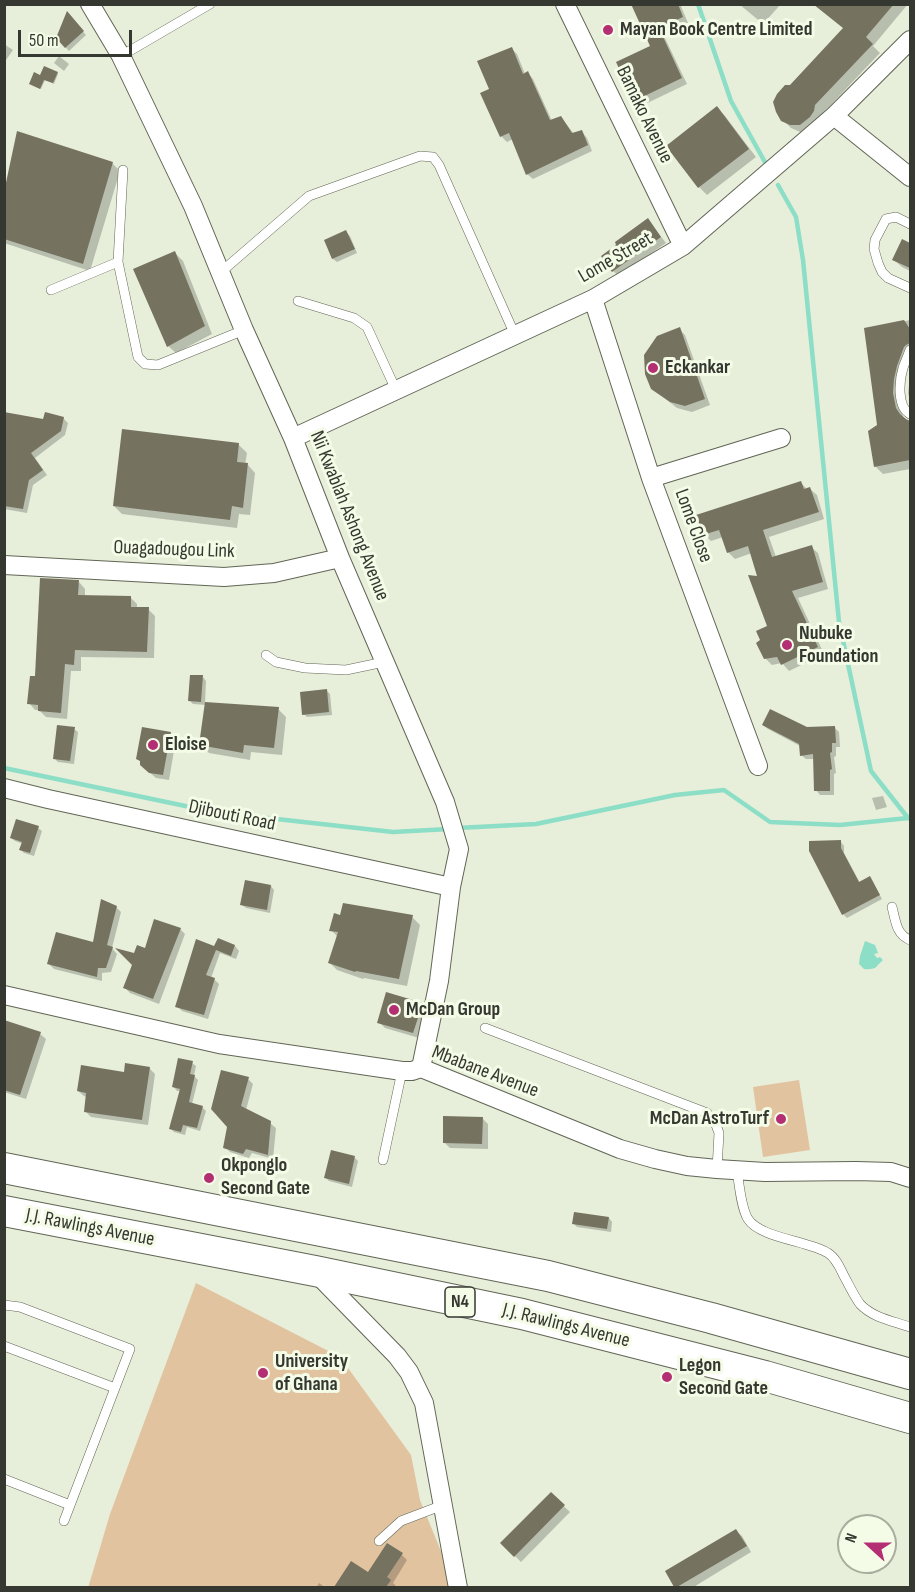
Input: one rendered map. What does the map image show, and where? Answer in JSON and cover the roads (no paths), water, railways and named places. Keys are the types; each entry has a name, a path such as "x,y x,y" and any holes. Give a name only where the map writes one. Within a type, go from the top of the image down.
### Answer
{"highway":[{"name":"N4","path":"4,1168 548,1276 711,1318 910,1374"},
{"name":"J.J. Rawlings Avenue","path":"4,1211 315,1271 522,1314 765,1376 910,1418"}],"street":[{"name":"Nii Kwablah Ashong Avenue","path":"90,4 121,56 193,206 445,802 459,849 451,886 439,981 421,1068"},
{"name":"Bamako Avenue","path":"565,4 683,246"},
{"name":"Lome Street","path":"293,438 593,299 683,246 834,116 910,40"},
{"path":"834,116 910,177"},
{"name":"Lome Close","path":"593,299 651,478 758,766"},
{"path":"651,478 781,438"},
{"name":"Ouagadougou Link","path":"4,565 224,577 274,573 340,558"},
{"name":"Djibouti Road","path":"4,788 451,886"},
{"name":"Mbabane Avenue","path":"4,995 219,1044 402,1071 421,1068 620,1149 687,1166 765,1172 891,1172 910,1178"},
{"path":"315,1271 410,1372 424,1403 458,1587"}],"lane":[{"path":"121,56 210,4"},
{"path":"221,272 309,196 420,156 433,157 444,176 514,335"},
{"path":"123,170 118,262 138,357 145,364 158,365 244,330"},
{"path":"910,224 896,216 886,219 875,240 874,249 882,272 888,278 910,288"},
{"path":"51,290 118,262"},
{"path":"298,301 354,318 367,327 396,390"},
{"path":"910,350 902,370 901,385 902,404 906,412 910,414"},
{"path":"266,655 276,662 305,668 346,670 384,662"},
{"path":"892,907 898,931 910,940"},
{"path":"485,1028 707,1113 719,1133 717,1169"},
{"path":"383,1160 402,1071"},
{"path":"737,1170 748,1220 757,1228 829,1254 837,1263 860,1303 871,1313 910,1327"},
{"path":"4,1305 20,1307 130,1349 64,1521"},
{"path":"4,1346 115,1388"},
{"path":"4,1479 70,1505"},
{"path":"379,1541 401,1521 442,1505"}],"water":[{"path":"865,941 875,945 878,953 874,954 883,960 874,968 864,969 859,964"}],"waterway":[{"path":"698,4 731,101 766,164"},
{"path":"778,185 796,217 803,260 839,622 871,771 908,818"},
{"path":"4,768 214,812 393,832 449,829"},
{"path":"457,828 536,824 675,795 724,790 770,822 840,825 910,819"}],"place":[{"name":"Mayan Book Centre Limited","path":"608,30"},
{"name":"Eckankar","path":"653,368"},
{"name":"Nubuke Foundation","path":"787,645"},
{"name":"Eloise","path":"153,745"},
{"name":"McDan Group","path":"394,1010"},
{"name":"McDan AstroTurf","path":"781,1119"},
{"name":"Okponglo Second Gate","path":"209,1178"},
{"name":"University of Ghana","path":"263,1373"},
{"name":"Legon Second Gate","path":"667,1377"}]}
